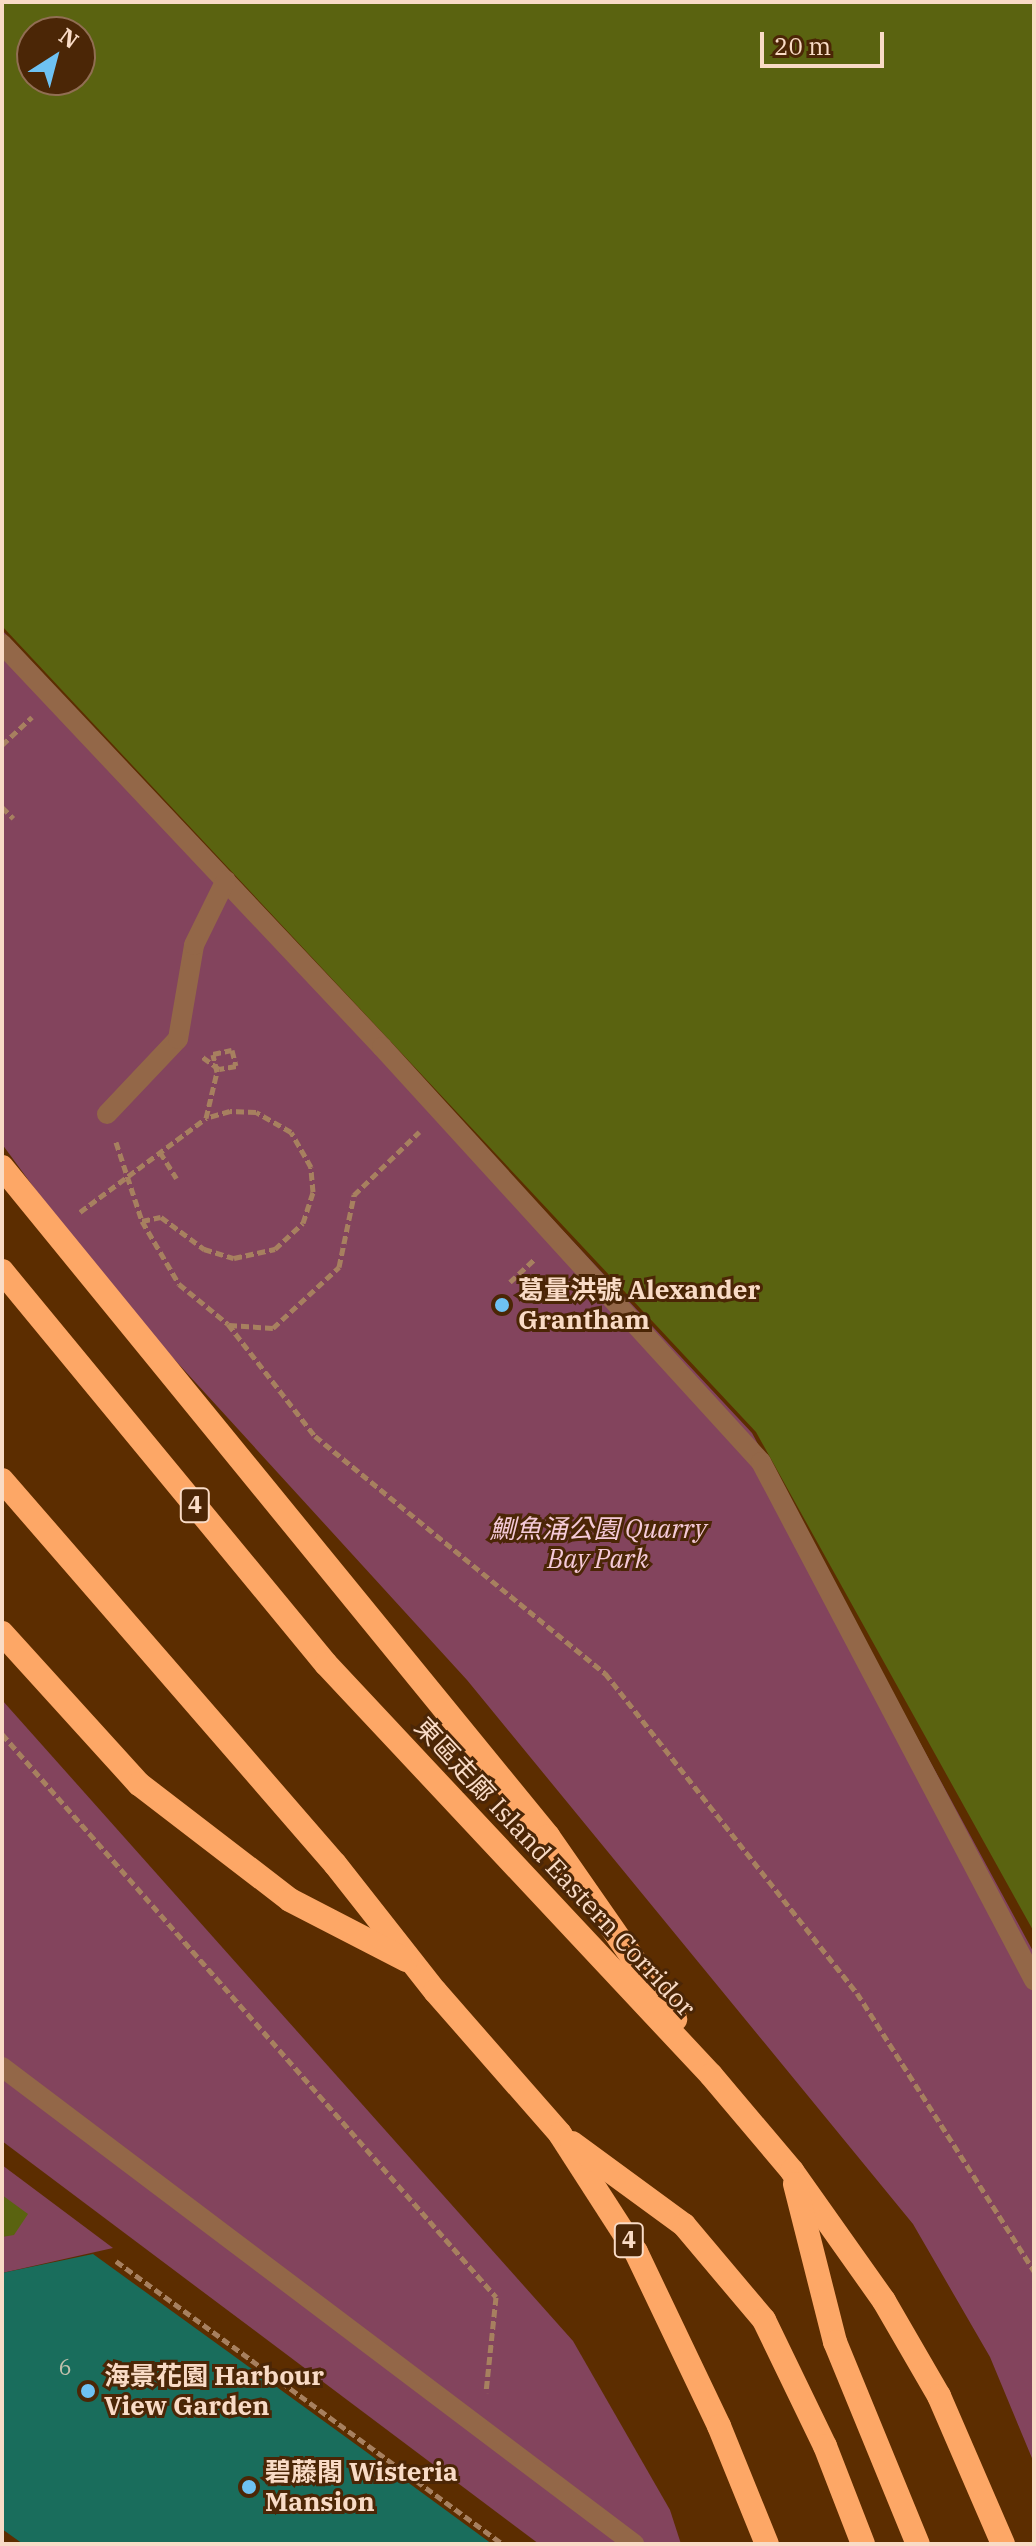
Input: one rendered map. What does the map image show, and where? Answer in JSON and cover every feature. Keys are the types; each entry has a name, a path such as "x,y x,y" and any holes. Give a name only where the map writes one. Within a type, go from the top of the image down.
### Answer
{"highway":[{"path":"2,1167 572,1865 711,2075"},
{"name":"東區走廊 Island Eastern Corridor","path":"2,1271 326,1664 711,2075 792,2171 884,2301 939,2396 1003,2544"},
{"name":"4","path":"2,1480 335,1864 411,1963 560,2134 636,2252 719,2426 767,2544"},
{"name":"4","path":"2,1633 139,1784 290,1900 411,1963"},
{"path":"560,2134 684,2225 764,2320 825,2446 863,2544"},
{"path":"792,2171 835,2342 918,2544"}],"street":[{"path":"2,644 226,880 761,1462 1034,1980"},
{"path":"107,1114 178,1039 194,945 226,880"},
{"path":"2,2067 634,2544"}],"path":[{"path":"2,807 13,818"},
{"path":"206,1118 217,1072 213,1054 232,1050 236,1066 219,1069"},
{"path":"75,1216 206,1118 230,1111 256,1112 291,1132 311,1167 310,1208 286,1242 251,1257 204,1249 178,1225 161,1217 142,1221"},
{"path":"228,1324 273,1328 339,1267 354,1195 440,1112"},
{"path":"107,1114 142,1221 179,1284 228,1324 315,1436 605,1673 857,1993 1034,2271"},
{"path":"160,1152 176,1178"},
{"path":"510,1282 542,1252"},
{"path":"2,1734 496,2297 481,2428"},
{"path":"116,2261 503,2544"}],"green space":[{"name":"鰂魚涌公園 Quarry Bay Park","path":"2,630 752,1433 1034,1953 1034,2463 990,2357 913,2224 467,1680 101,1279 2,1144"},
{"path":"2,1700 573,2341 670,2510 681,2544 539,2544 2,2141"},
{"path":"2,2165 113,2248 2,2273"}],"shaded area":[{"path":"2,2 1034,2 1034,1932 756,1432 2,626"},
{"path":"2,2195 28,2214 14,2235 2,2237"}],"building":[{"name":"海景花園 Harbour View Garden","path":"93,2254 492,2544 23,2544 2,2529 2,2273"}],"place":[{"name":"葛量洪號 Alexander Grantham","path":"502,1305"},
{"name":"海景花園 Harbour View Garden","path":"88,2391"},
{"name":"碧藤閣 Wisteria Mansion","path":"249,2487"}]}
